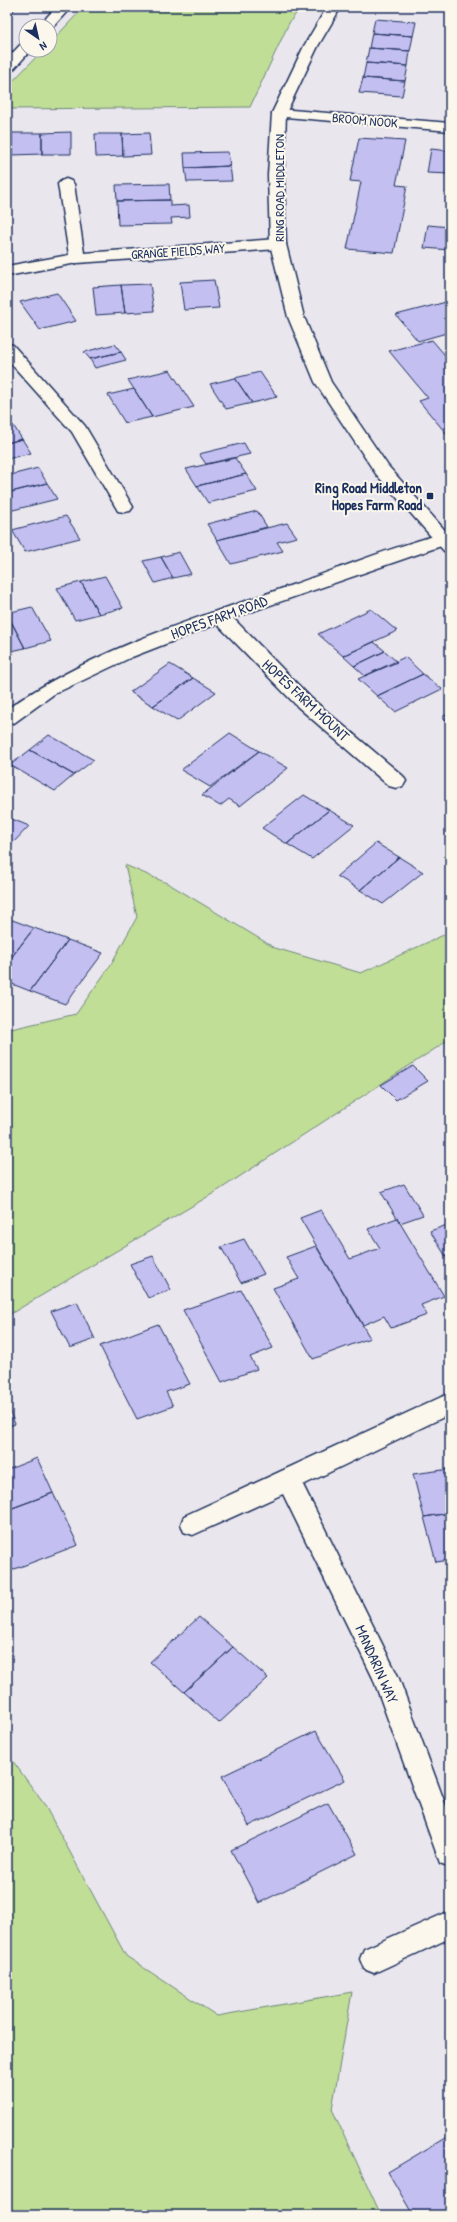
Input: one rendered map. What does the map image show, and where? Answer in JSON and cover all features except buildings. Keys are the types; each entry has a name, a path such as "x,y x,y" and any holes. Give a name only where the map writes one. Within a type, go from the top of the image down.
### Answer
{"street":[{"path":"54,18 64,7"},
{"name":"RING ROAD MIDDLETON","path":"334,7 311,46 279,113 276,175 278,244 296,317 323,382 382,470 446,543"},
{"path":"7,68 18,56"},
{"name":"BROOM NOOK","path":"279,113 450,127"},
{"path":"66,184 77,258"},
{"name":"GRANGE FIELDS WAY","path":"7,271 77,258 278,244"},
{"path":"7,349 79,430 124,507"},
{"name":"HOPES FARM ROAD","path":"7,718 47,690 126,653 220,616 446,543"},
{"name":"HOPES FARM MOUNT","path":"220,616 305,703 396,782"},
{"path":"193,1524 450,1403"},
{"name":"MANDARIN WAY","path":"288,1480 384,1676 450,1854"},
{"path":"374,1959 450,1924"}],"green space":[{"path":"84,7 301,7 289,23 250,107 7,109 7,87 35,58 58,58 58,35"},
{"path":"125,865 169,884 275,948 361,973 450,932 450,1039 219,1190 7,1316 7,1030 76,1014 110,966 137,917"},
{"path":"7,1753 44,1804 126,1956 217,2016 352,1992 332,2109 381,2215 7,2215"}],"place":[{"name":"Ring Road Middleton Hopes Farm Road","path":"430,496"}]}
